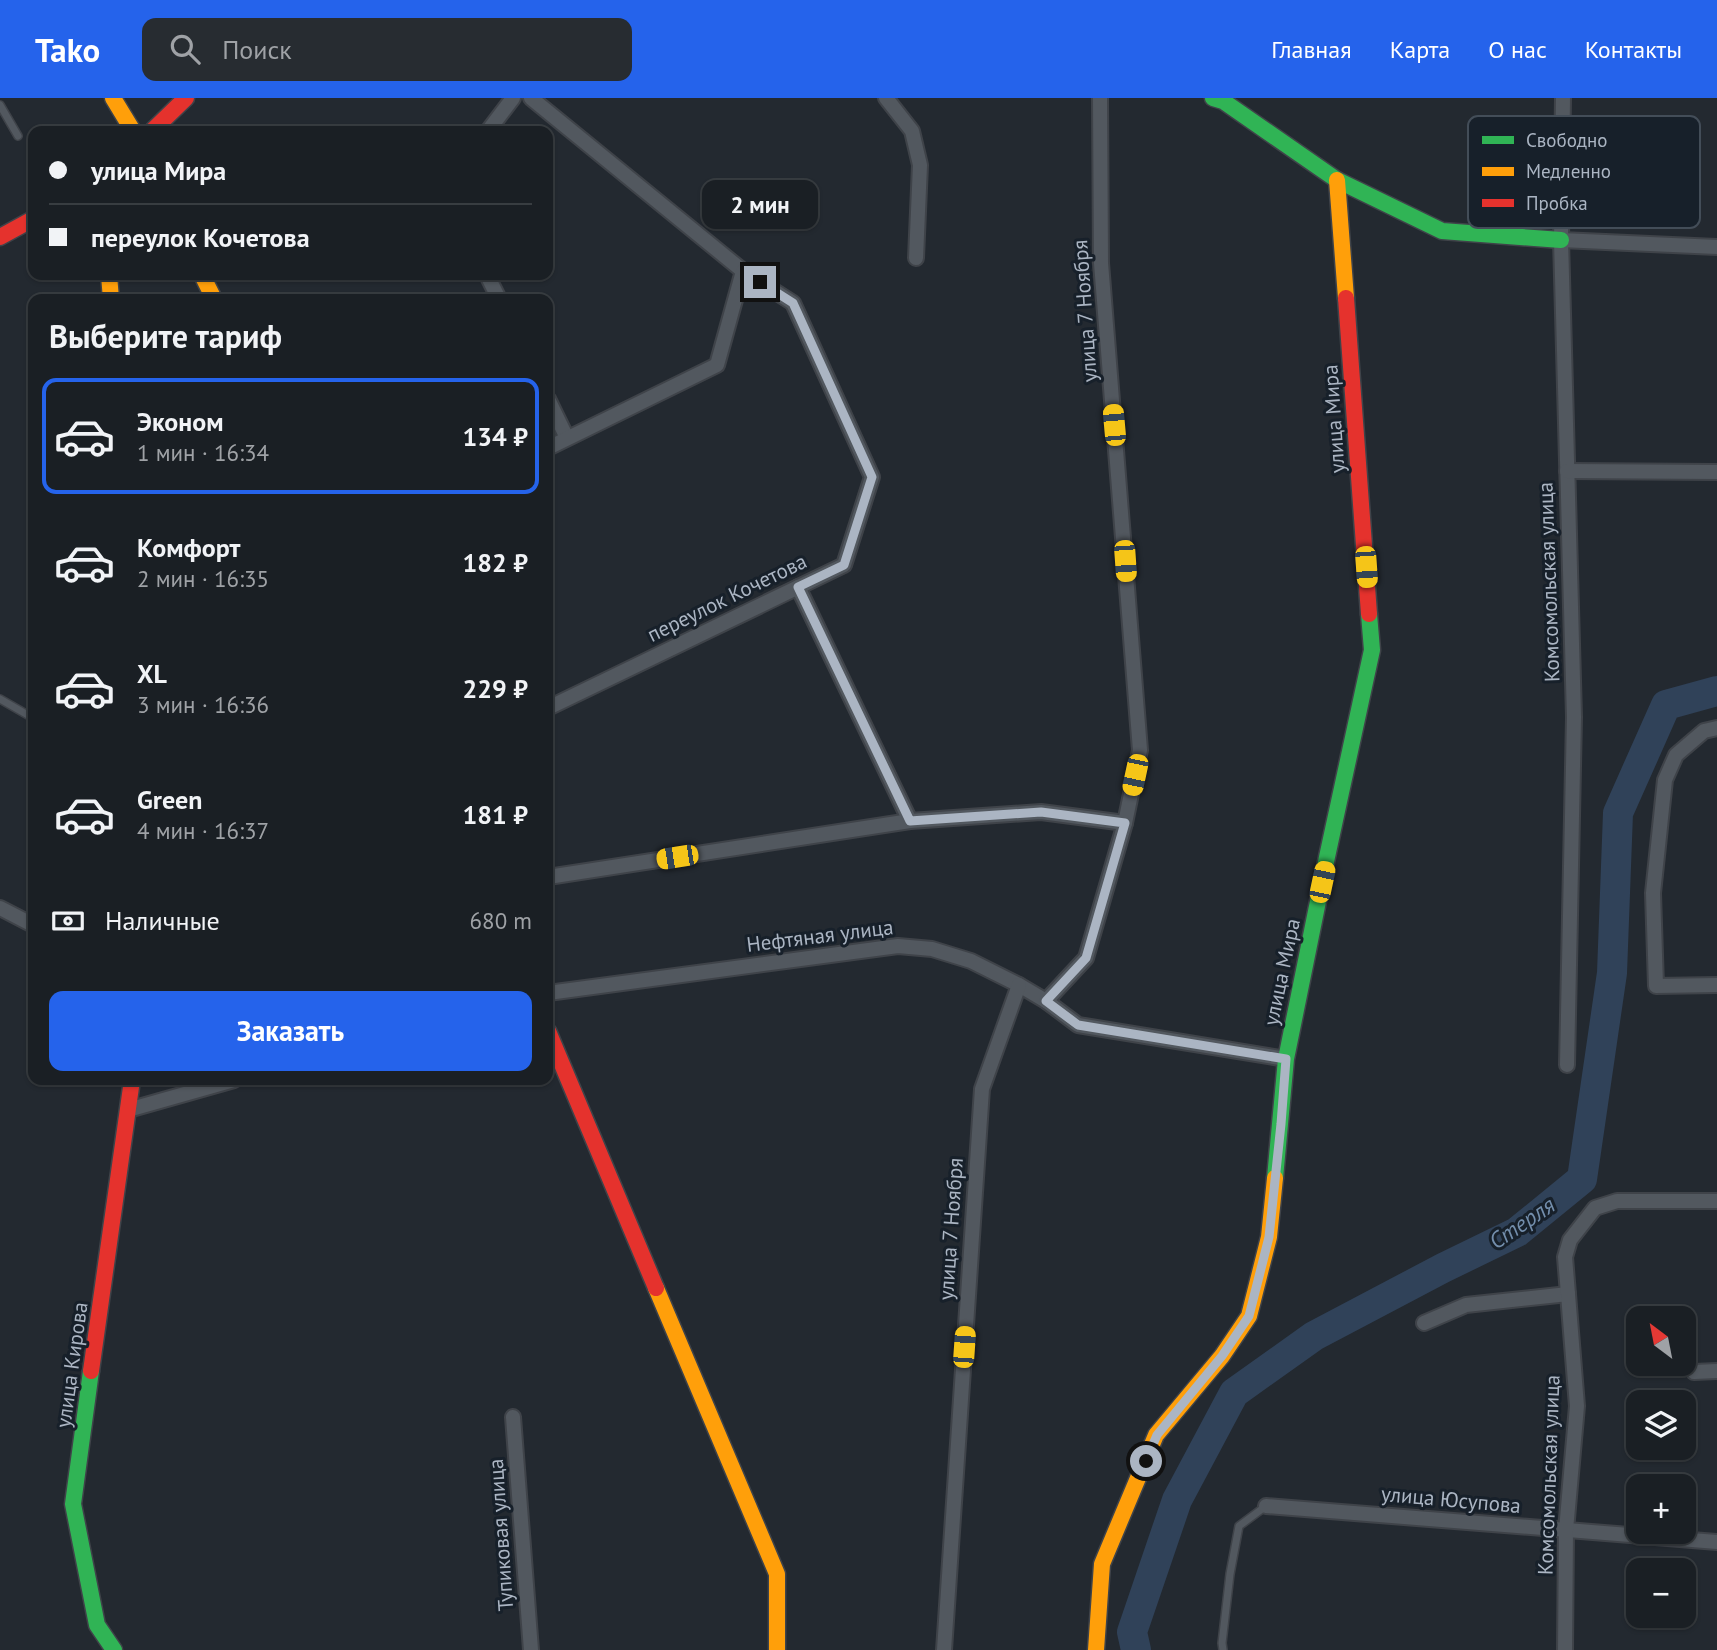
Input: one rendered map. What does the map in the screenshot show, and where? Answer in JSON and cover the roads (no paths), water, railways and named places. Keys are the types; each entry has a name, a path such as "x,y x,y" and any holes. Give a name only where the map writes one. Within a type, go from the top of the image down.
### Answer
{"street":[{"path":"113,98 130,126"},
{"path":"157,126 186,98"},
{"path":"492,126 513,98"},
{"name":"переулок Кочетова","path":"531,98 743,271 793,303 872,477 844,565 553,706"},
{"path":"886,98 912,131 920,164 916,258"},
{"name":"улица 7 Ноября","path":"1046,1001 1086,958 1125,823 1140,750 1101,263 1100,98"},
{"path":"1213,98 1223,101 1337,180 1442,231 1717,247"},
{"name":"Комсомольская улица","path":"1563,98 1563,116"},
{"name":"улица Мира","path":"1096,1650 1102,1564 1157,1435 1222,1356 1249,1316 1269,1237 1286,1059 1372,650 1337,180"},
{"path":"0,237 28,222"},
{"name":"Комсомольская улица","path":"1561,228 1574,717 1567,1065"},
{"path":"553,445 717,365 743,271"},
{"path":"553,409 567,438"},
{"path":"1567,471 1717,472"},
{"path":"798,587 910,821"},
{"path":"1717,728 1704,731 1676,755 1665,780 1653,893 1656,986 1717,985"},
{"path":"553,876 910,821 1041,812 1125,823"},
{"path":"0,908 28,922"},
{"name":"Нефтяная улица","path":"553,992 898,946 932,949 971,961 1019,985 1078,1025 1286,1059"},
{"name":"улица 7 Ноября","path":"944,1650 982,1089 1019,985"},
{"path":"553,1043 777,1574 778,1650"},
{"name":"улица Кирова","path":"114,1650 97,1625 74,1504 131,1085"},
{"path":"128,1110 216,1085"},
{"name":"Комсомольская улица","path":"1565,1650 1566,1530 1577,1406 1565,1257 1570,1240 1595,1208 1617,1201 1717,1201"},
{"path":"1424,1323 1466,1305 1568,1294"},
{"path":"1696,1372 1717,1371"},
{"name":"Тупиковая улица","path":"513,1417 531,1650"},
{"name":"улица Юсупова","path":"1266,1506 1717,1542"}],"lane":[{"path":"0,105 18,136"},
{"path":"0,699 28,715"},
{"path":"1223,1650 1230,1574 1239,1526 1266,1506"}],"waterway":[{"name":"Стерля","path":"1136,1650 1132,1632 1177,1500 1234,1393 1314,1336 1517,1232 1582,1179 1612,973 1618,813 1666,705 1717,691"}]}
